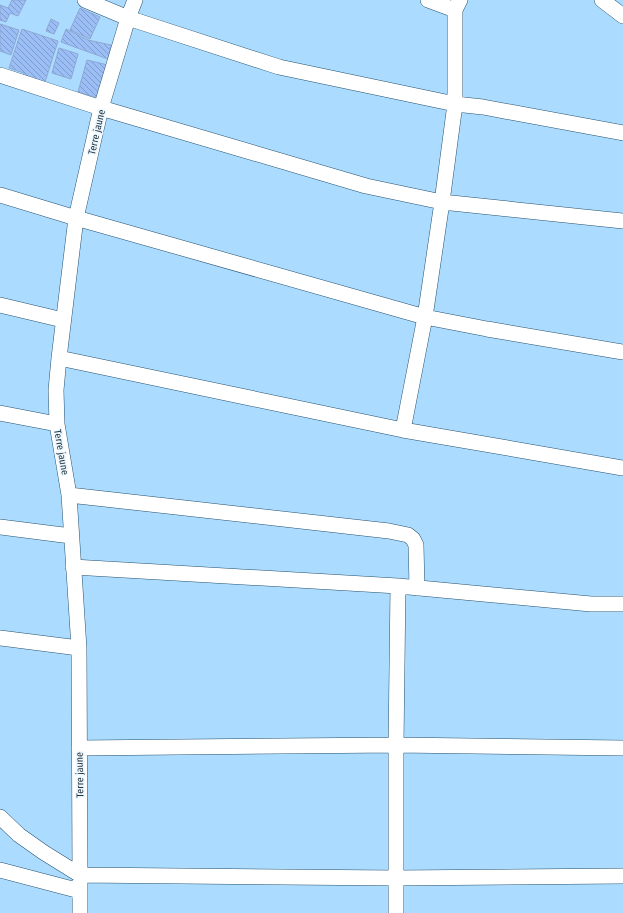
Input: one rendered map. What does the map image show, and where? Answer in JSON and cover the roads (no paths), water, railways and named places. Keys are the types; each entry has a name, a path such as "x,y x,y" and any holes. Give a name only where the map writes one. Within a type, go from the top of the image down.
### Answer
{"street":[{"path":"85,0 128,18 280,67 455,104 483,107 623,132"},
{"name":"Terre jaune","path":"80,913 79,648 69,495 57,424 56,390 76,218 101,108 128,18 135,0"},
{"path":"404,430 425,317 455,104 457,5 428,0"},
{"path":"602,0 623,16"},
{"path":"0,75 101,108 366,186 442,202 623,221"},
{"path":"0,195 425,317 623,352"},
{"path":"0,305 64,320"},
{"path":"59,358 404,430 623,468"},
{"path":"0,414 57,424"},
{"path":"69,495 389,531 408,535 413,539 416,545 417,588"},
{"path":"0,527 71,536"},
{"path":"73,568 398,586 591,604 623,604"},
{"path":"396,913 398,586"},
{"path":"0,638 79,648"},
{"path":"79,748 396,746 623,748"},
{"path":"0,817 43,852 80,876 396,878 623,876"},
{"path":"0,870 80,891"}]}
